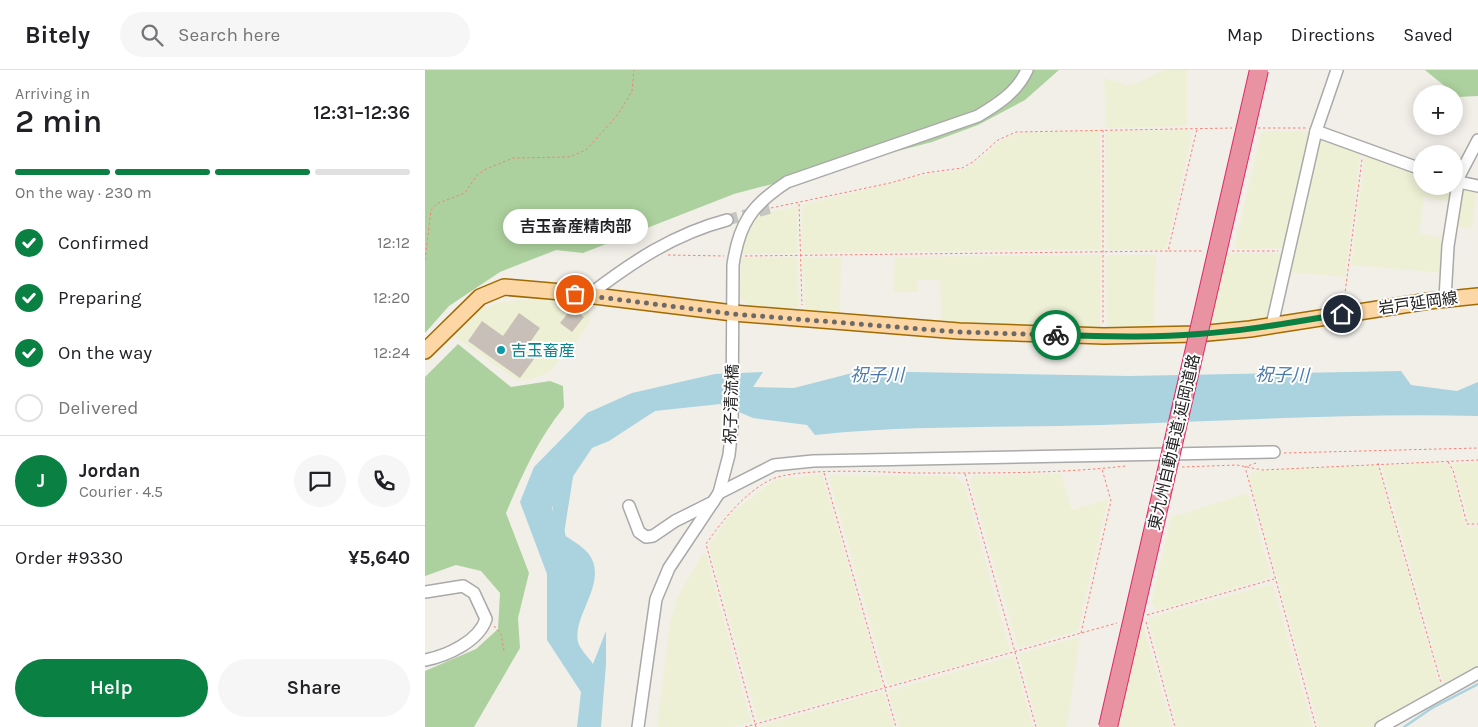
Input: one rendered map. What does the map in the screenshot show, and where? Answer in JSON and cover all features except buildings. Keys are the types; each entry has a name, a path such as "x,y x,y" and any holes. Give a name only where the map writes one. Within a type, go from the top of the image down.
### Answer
{"highway":[{"name":"東九州自動車道;延岡道路","path":"1108,727 1259,70"}],"main road":[{"name":"岩戸延岡線","path":"425,350 480,297 504,287 589,295 733,314 959,332 1104,336 1197,334 1478,296"}],"street":[{"name":"祝子清流橋","path":"716,498 724,477 733,427 733,265 737,239 745,221 766,196 787,182 978,116 1003,101 1017,86 1027,70"},
{"path":"1272,325 1316,130 1337,70"},
{"path":"1316,130 1413,166"},
{"path":"1463,169 1478,140"},
{"path":"1463,183 1478,186"},
{"path":"1445,299 1455,195"},
{"path":"589,295 649,252 695,229 727,220"},
{"path":"629,506 639,532 646,537 653,536 774,466 813,461 1274,452"},
{"path":"638,727 656,599 669,568 716,498"},
{"path":"425,592 463,586 474,593 487,619 474,636 464,644 425,660"},
{"path":"1381,727 1478,673"}],"path":[{"path":"425,260 431,210 436,204 465,193 477,175 513,158 569,157 585,150 622,108 632,91 634,70"},
{"path":"771,208 799,204 925,173 962,168 973,162 998,140 1016,132 1232,128"},
{"path":"1250,128 1316,130"},
{"path":"1103,129 1104,336"},
{"path":"742,256 1168,251 1197,129"},
{"path":"1342,314 1363,148"},
{"path":"799,204 803,319"},
{"path":"649,252 659,255 727,256"},
{"path":"1245,467 1259,462 1274,452 1375,452 1478,448"},
{"path":"1180,468 1237,465 1262,470 1378,463 1478,460"},
{"path":"1447,461 1453,470 1467,524 1478,524"},
{"path":"1378,463 1443,691"},
{"path":"756,727 706,544 726,516 769,480 780,476 824,472 965,473 1102,468 1128,465"},
{"path":"1245,467 1316,727"},
{"path":"1081,633 1111,501 1102,468"},
{"path":"824,472 896,727"},
{"path":"965,473 1036,727"},
{"path":"1144,616 1175,727"},
{"path":"487,619 501,634 504,651"},
{"path":"745,727 1015,652"}],"green space":[{"path":"425,70 1059,70 1025,100 978,125 932,142 734,194 583,253 556,250 500,272 449,306 425,333"},
{"path":"1164,70 1187,70 1187,126 1106,128 1104,78 1126,85 1135,84"},
{"path":"1425,70 1478,70 1478,96 1463,97 1463,85 1443,85"},
{"path":"1100,130 1101,249 802,253 802,205 925,175 961,170 975,163 999,142 1017,133"},
{"path":"1188,130 1192,135 1167,245 1162,250 1108,250 1106,247 1105,134 1108,131"},
{"path":"1264,131 1311,131 1284,248 1237,249 1235,244 1261,134"},
{"path":"1319,136 1361,151 1345,277 1287,272"},
{"path":"1365,153 1413,170 1413,195 1453,195 1453,202 1424,197 1419,233 1447,239 1444,273 1351,265"},
{"path":"1463,188 1477,190 1472,229 1454,226 1459,195 1463,195"},
{"path":"797,206 797,253 742,254 745,240 756,216"},
{"path":"1226,253 1284,253 1268,321 1208,330"},
{"path":"1101,255 1100,330 941,324 940,280 918,280 918,292 893,292 895,257"},
{"path":"1108,255 1156,255 1154,331 1107,331 1105,257"},
{"path":"797,257 799,307 795,310 748,306 739,295 742,258"},
{"path":"841,257 840,314 808,311 805,308 802,260 804,258"},
{"path":"557,300 588,307 590,320 584,332 549,372 532,379 518,381 455,337 480,310 500,302"},
{"path":"458,344 511,387 550,381 563,386 564,407 538,445 506,513 529,573 518,618 520,648 474,727 425,727 425,671 476,649 498,629 500,593 481,571 456,565 425,576 425,377"},
{"path":"1478,462 1478,522 1470,524 1455,470 1451,464"},
{"path":"1446,463 1452,471 1465,524 1469,528 1478,526 1478,670 1446,686 1442,679 1382,465"},
{"path":"1376,465 1379,468 1440,687 1373,727 1319,727 1249,477 1254,471"},
{"path":"822,474 882,684 881,687 758,721 710,551 710,543 732,513 769,484 779,479"},
{"path":"1061,474 1072,510 1108,499 1078,631 1018,648 971,479 975,475"},
{"path":"830,475 956,476 965,486 1010,651 888,685 829,478"},
{"path":"1248,493 1271,575 1269,578 1158,610 1151,604 1171,517"},
{"path":"703,553 706,554 751,722 734,727 657,727 670,623 678,596"},
{"path":"1273,585 1313,727 1177,727 1148,618"},
{"path":"1142,621 1172,727 1116,727"},
{"path":"1080,637 1067,727 1038,727 1019,654"},
{"path":"1014,657 1033,727 899,727 888,691"},
{"path":"883,691 894,727 759,727 760,726"}],"water":[{"path":"860,371 1129,376 1401,371 1411,385 1457,391 1478,382 1478,416 1337,416 1101,425 922,428 815,435 807,425 753,418 720,404 655,411 609,441 592,448 552,508 557,530 585,550 594,564 593,586 580,621 578,632 579,645 593,664 606,631 606,664 601,727 577,727 581,692 547,640 547,574 520,502 534,467 587,413 632,393 715,374 763,372 753,387 794,388"}],"waterway":[{"name":"祝子川","path":"560,549 557,530 566,473"},
{"path":"1404,727 1432,708 1478,684"}],"tunnel":[{"path":"727,220 771,208"}],"way so far":[{"path":"575,294 733,314 959,332 1056,335"}],"place":[{"name":"吉玉畜産精肉部","path":"575,294"},
{"name":"吉玉畜産","path":"501,350"}],"route":[{"path":"1056,335 1139,336 1197,334 1250,329 1342,314"}]}
